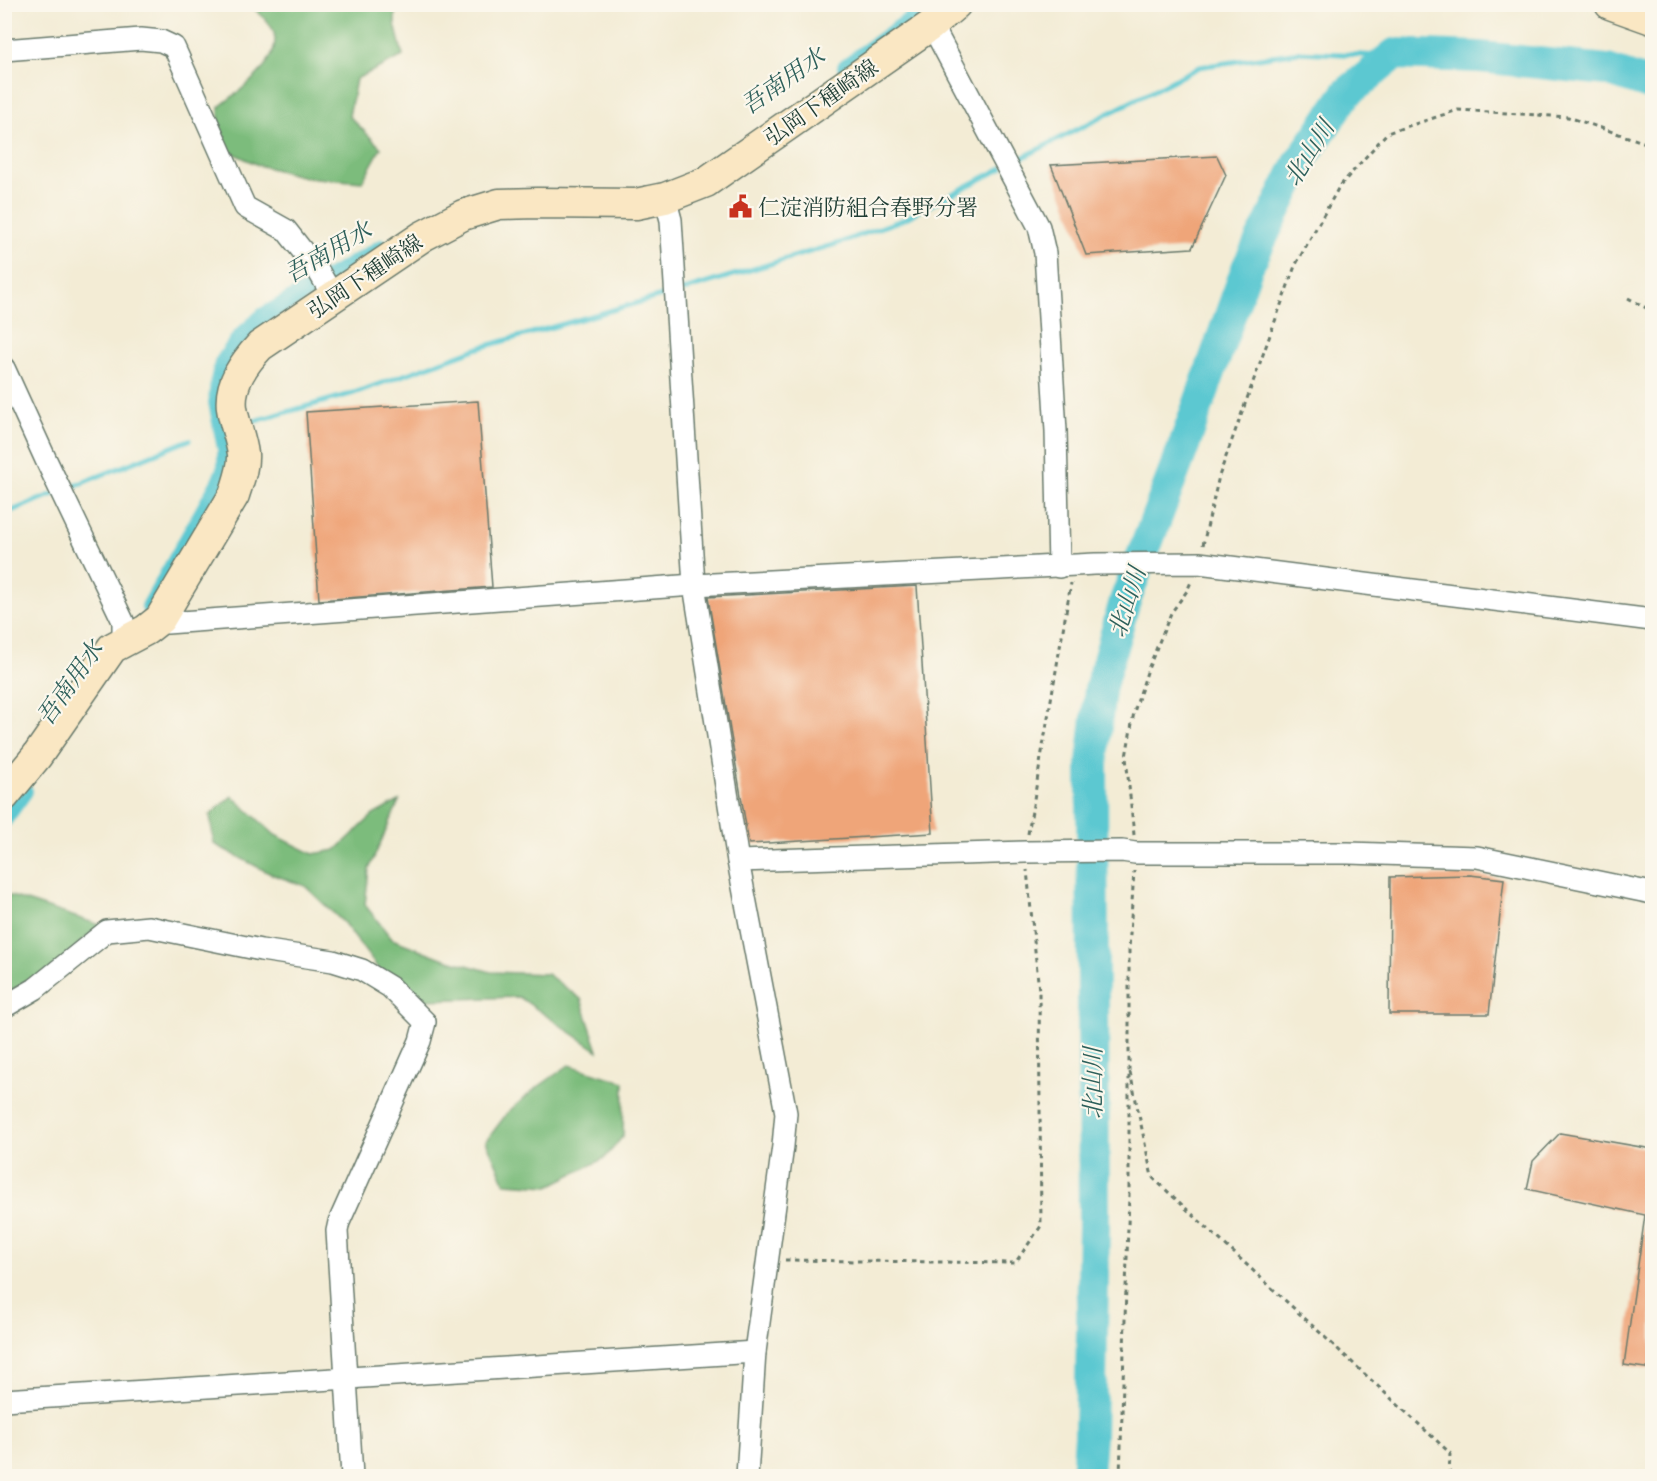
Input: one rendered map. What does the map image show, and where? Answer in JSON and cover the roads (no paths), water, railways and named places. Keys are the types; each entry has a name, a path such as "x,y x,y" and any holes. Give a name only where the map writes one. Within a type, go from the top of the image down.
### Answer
{"main road":[{"path":"1610,4 1653,19"},
{"name":"弘岡下種崎線","path":"4,796 37,756 112,648 139,633 234,495 241,475 243,454 231,405 235,384 243,364 260,346 332,294 423,236 464,215 499,204 636,204 665,198 706,182 930,26 954,5"}],"street":[{"path":"930,26 943,45 1039,226 1045,253 1055,419 1077,565"},
{"path":"4,50 141,39 161,41 174,47 245,207 286,230 319,272 332,294"},
{"path":"665,198 671,220 694,585 738,861 786,1113 755,1352 747,1476"},
{"path":"4,368 123,621 139,633 167,623 694,585 1077,565 1199,563 1653,620"},
{"path":"738,861 1048,851 1348,853 1477,857 1653,893"},
{"path":"4,1007 35,989 107,931 149,927 261,950 333,961 362,970 390,987 425,1022 420,1041 339,1222 352,1476"},
{"path":"4,1400 755,1352"}],"waterway":[{"name":"吾南用水","path":"846,67 933,4"},
{"path":"1010,164 1199,67 1299,52 1383,56 1395,54"},
{"name":"北山川","path":"1087,1476 1090,1436 1094,1227 1092,765 1100,689 1125,601 1183,448 1247,268 1300,161 1347,93 1395,54 1480,57 1607,70 1652,85"},
{"path":"681,291 839,243 904,219 1002,168"},
{"name":"吾南用水","path":"150,607 220,482 226,467 226,449 217,402 223,363 240,338 264,316 382,248"},
{"path":"255,421 354,393 479,348 672,293"},
{"path":"64,490 189,440"},
{"path":"4,514 56,493"},
{"name":"吾南用水","path":"4,819 24,791"}],"place":[{"name":"仁淀消防組合春野分署","path":"740,207"}]}
